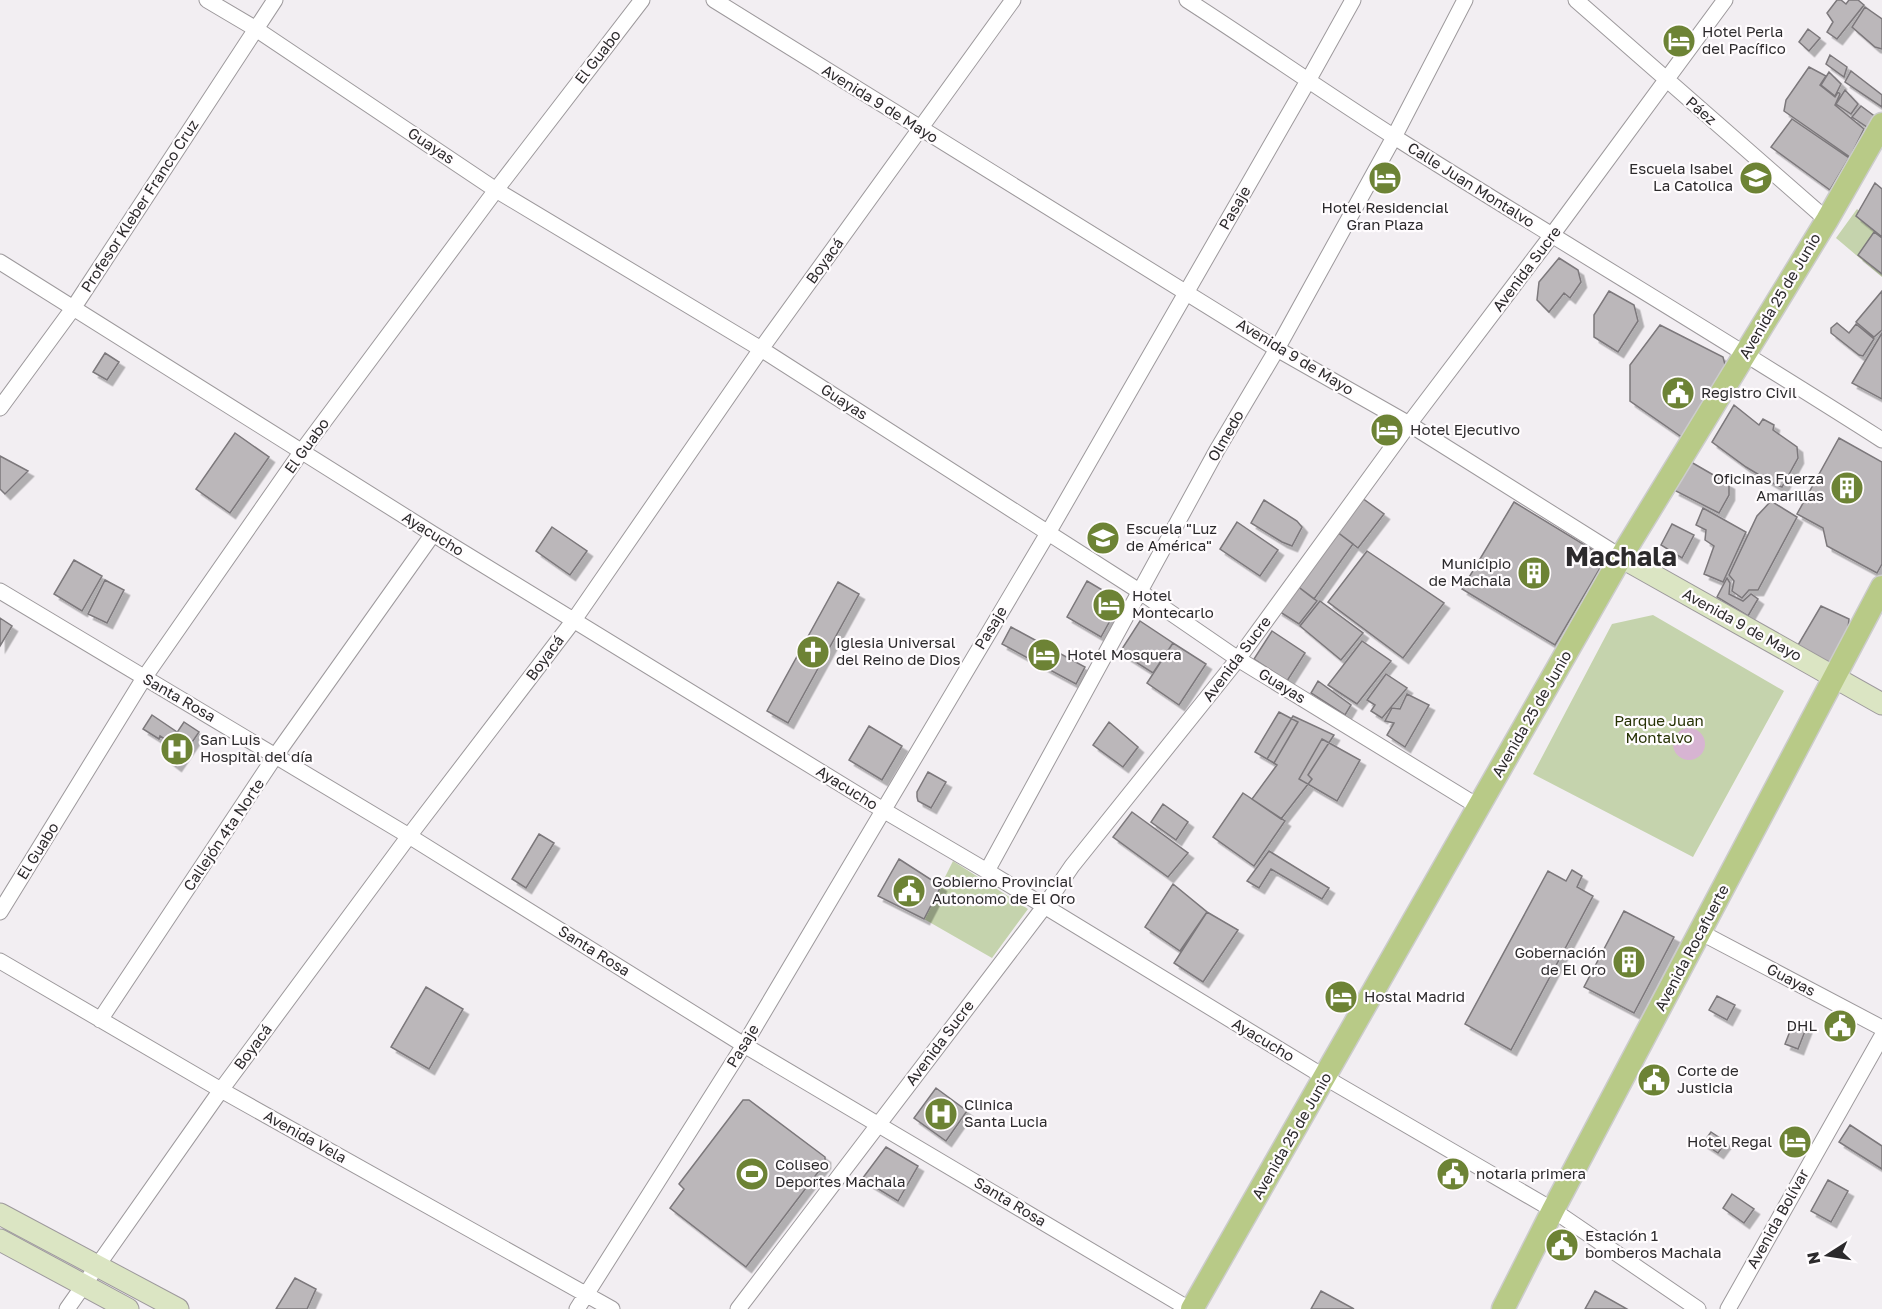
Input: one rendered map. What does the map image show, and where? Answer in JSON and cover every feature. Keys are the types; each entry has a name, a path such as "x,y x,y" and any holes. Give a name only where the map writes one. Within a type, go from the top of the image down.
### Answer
{"main road":[{"name":"Avenida 25 de Junio","path":"1190,1309 1326,1078 1621,557 1827,220 1882,124"},
{"name":"Avenida 9 de Mayo","path":"1621,557 1882,704"},
{"name":"Avenida Rocafuerte","path":"1503,1309 1882,587"},
{"path":"0,1214 178,1309"},
{"path":"0,1240 128,1309"}],"street":[{"name":"Guayas","path":"207,0 255,29 496,190 761,349 1139,591 1238,658 1479,807"},
{"name":"Profesor Kleber Franco Cruz","path":"0,408 74,307 275,0"},
{"name":"El Guabo","path":"0,912 144,678 302,451 496,190 642,0"},
{"name":"Avenida 9 de Mayo","path":"714,0 920,130 1277,349 1409,424 1621,557"},
{"name":"Boyacá","path":"67,1309 221,1090 409,836 574,620 761,349 1013,0"},
{"name":"Calle Juan Montalvo","path":"1187,0 1394,136 1882,440"},
{"name":"Pasaje","path":"577,1309 744,1045 1048,533 1353,0"},
{"name":"Olmedo","path":"987,871 1217,450 1277,349 1394,136 1465,0"},
{"name":"Páez","path":"1576,0 1827,220"},
{"name":"Avenida Sucre","path":"738,1309 1044,907 1072,866 1238,658 1725,0"},
{"name":"Ayacucho","path":"0,262 433,534 883,810 1326,1078 1553,1210 1698,1309"},
{"name":"Callejón 4ta Norte","path":"100,1020 276,755 433,534"},
{"name":"Santa Rosa","path":"0,591 409,836 744,1045 1190,1309"},
{"name":"Guayas","path":"1700,932 1882,1028"},
{"name":"Avenida Vela","path":"0,961 221,1090 612,1309"},
{"name":"Avenida Bolívar","path":"1728,1309 1882,1036"}],"green space":[{"path":"1857,209 1882,230 1882,277 1836,238"},
{"name":"Parque Juan Montalvo","path":"1653,615 1784,691 1693,857 1533,774 1612,624"},
{"path":"953,861 1028,909 992,958 924,919"}],"shaded area":[{"path":"1689,728 1700,733 1705,744 1700,755 1689,760 1678,755 1673,744 1678,733"}],"building":[{"path":"1837,0 1846,4 1849,0 1858,0 1864,5 1837,39 1827,32 1833,22 1827,13"},
{"path":"1865,7 1882,19 1882,49 1875,47 1852,27"},
{"path":"1808,29 1820,38 1809,51 1799,42"},
{"path":"1830,55 1847,67 1844,77 1826,64"},
{"path":"1809,67 1826,76 1820,85 1835,97 1838,92 1840,94 1835,105 1864,129 1850,157 1784,111 1786,100"},
{"path":"1851,71 1882,95 1882,107 1845,82"},
{"path":"1829,72 1841,84 1835,96 1821,85"},
{"path":"1845,90 1858,104 1851,114 1836,104"},
{"path":"1861,106 1877,118 1870,129 1852,117"},
{"path":"1792,119 1849,158 1830,190 1771,147"},
{"path":"1875,183 1882,189 1882,237 1856,216"},
{"path":"1874,232 1882,238 1882,274 1858,255"},
{"path":"1559,258 1578,270 1581,282 1570,298 1564,293 1549,312 1537,300 1539,282"},
{"path":"1609,291 1634,305 1638,321 1618,352 1594,337 1594,315"},
{"path":"1882,291 1882,330 1874,337 1856,322"},
{"path":"1837,323 1849,333 1856,324 1874,339 1863,356 1831,333 1831,328"},
{"name":"Registro Civil","path":"1660,325 1723,357 1729,380 1686,440 1630,401 1630,365"},
{"path":"1882,333 1882,399 1852,383"},
{"path":"105,353 119,362 107,380 93,372"},
{"name":"Registro Civil","path":"1734,405 1759,425 1763,419 1774,425 1773,430 1797,447 1798,458 1782,487 1746,467 1712,442"},
{"path":"235,433 269,457 230,513 196,489"},
{"name":"Oficinas Fuerza Amarillas","path":"1839,438 1882,462 1882,564 1877,573 1827,546 1823,528 1797,514"},
{"path":"0,456 28,471 5,494 0,489"},
{"path":"1691,462 1729,484 1729,495 1719,513 1674,490"},
{"path":"1358,495 1384,514 1358,548 1336,531"},
{"path":"1264,500 1297,521 1302,527 1292,546 1251,523"},
{"path":"1771,501 1797,517 1758,590 1749,590 1742,598 1732,591 1734,581 1729,575 1757,516"},
{"name":"Municipio de Machala","path":"1514,502 1606,558 1555,645 1462,589"},
{"path":"1703,508 1746,532 1723,582 1704,574 1714,546 1705,540 1706,530 1696,525"},
{"path":"1237,522 1278,550 1260,576 1220,549"},
{"path":"1672,524 1694,535 1682,558 1661,545"},
{"path":"552,527 587,551 570,575 536,551"},
{"path":"1336,531 1353,544 1314,599 1296,585"},
{"path":"1367,551 1444,603 1403,658 1328,602"},
{"path":"74,560 102,576 82,611 54,594"},
{"path":"1727,578 1730,583 1729,594 1743,601 1751,594 1758,599 1748,616 1717,597"},
{"path":"105,580 124,590 107,623 88,614"},
{"path":"1087,581 1121,601 1101,637 1067,617"},
{"name":"Iglesia Universal del Reino de Dios","path":"838,582 859,594 788,723 767,711"},
{"path":"1296,585 1317,601 1299,624 1277,610"},
{"path":"1320,601 1363,633 1341,660 1300,626"},
{"path":"1821,606 1849,619 1846,648 1833,672 1798,645"},
{"path":"0,618 12,626 0,646"},
{"path":"1140,621 1173,643 1153,673 1120,652"},
{"name":"Hotel Mosquera","path":"1011,627 1085,667 1076,684 1002,644"},
{"path":"1272,631 1305,653 1287,681 1254,659"},
{"path":"1362,641 1391,661 1357,704 1328,685"},
{"path":"1173,643 1206,664 1179,705 1147,683"},
{"path":"1386,674 1407,688 1382,718 1371,711 1375,705 1367,700"},
{"path":"1318,681 1351,705 1345,715 1311,693"},
{"path":"1407,694 1429,705 1405,747 1387,735 1394,723 1385,721 1392,708 1400,709"},
{"path":"1279,712 1298,722 1274,763 1255,752"},
{"path":"152,715 177,732 171,743 143,729"},
{"path":"1293,716 1334,735 1308,775 1312,779 1281,819 1252,799 1277,765 1267,759"},
{"name":"San Luis Hospital del día","path":"184,722 199,732 176,766 162,755"},
{"path":"1109,722 1138,747 1123,767 1093,745"},
{"path":"869,726 902,746 882,780 849,760"},
{"path":"1322,739 1360,760 1337,801 1299,779"},
{"path":"928,772 946,782 931,808 918,801 917,797 917,792"},
{"path":"1243,793 1285,821 1254,866 1213,837"},
{"path":"1163,804 1188,822 1176,840 1151,822"},
{"path":"1132,812 1188,853 1168,877 1113,837"},
{"path":"539,834 554,843 526,888 512,879"},
{"path":"1269,851 1329,888 1322,899 1271,869 1259,888 1247,881"},
{"name":"Gobierno Provincial Autonomo de El Oro","path":"899,859 941,886 924,919 878,896"},
{"path":"1572,870 1582,876 1577,887 1593,896 1511,1050 1465,1024 1548,871 1566,881"},
{"path":"1173,884 1207,912 1180,951 1145,927"},
{"name":"Gobernación de El Oro","path":"1624,911 1674,937 1634,1013 1584,987"},
{"path":"1207,912 1238,930 1203,982 1174,963"},
{"path":"426,987 463,1009 429,1069 391,1047"},
{"path":"1717,996 1735,1005 1727,1020 1709,1010"},
{"path":"1794,1021 1807,1026 1798,1049 1785,1044"},
{"name":"Clinica Santa Lucia","path":"936,1088 967,1111 946,1141 914,1118"},
{"name":"Coliseo Deportes Machala","path":"743,1100 749,1100 825,1157 825,1163 746,1267 670,1208 684,1189 679,1184"},
{"path":"1850,1125 1882,1146 1882,1169 1839,1142"},
{"path":"1711,1132 1726,1142 1718,1153 1703,1143"},
{"path":"886,1147 918,1166 898,1201 862,1179"},
{"path":"1828,1180 1848,1191 1831,1222 1811,1211"},
{"path":"1732,1194 1754,1209 1744,1223 1723,1208"},
{"path":"295,1278 316,1289 307,1309 276,1309"},
{"path":"1321,1291 1354,1309 1311,1309"},
{"path":"1595,1291 1627,1309 1585,1309"}],"place":[{"name":"Hotel Perla del Pacífico","path":"1679,41"},
{"name":"Hotel Residencial Gran Plaza","path":"1385,178"},
{"name":"Escuela Isabel La Catolica","path":"1756,178"},
{"name":"Registro Civil","path":"1678,393"},
{"name":"Hotel Ejecutivo","path":"1387,430"},
{"name":"Oficinas Fuerza Amarillas","path":"1847,488"},
{"name":"Escuela \"Luz de América\"","path":"1103,538"},
{"name":"Municipio de Machala","path":"1534,573"},
{"name":"Hotel Montecarlo","path":"1109,605"},
{"name":"Iglesia Universal del Reino de Dios","path":"813,652"},
{"name":"Hotel Mosquera","path":"1044,655"},
{"name":"San Luis Hospital del día","path":"177,749"},
{"name":"Gobierno Provincial Autonomo de El Oro","path":"909,891"},
{"name":"Gobernación de El Oro","path":"1629,962"},
{"name":"Hostal Madrid","path":"1341,997"},
{"name":"DHL","path":"1840,1026"},
{"name":"Corte de Justicia","path":"1654,1080"},
{"name":"Clinica Santa Lucia","path":"941,1114"},
{"name":"Hotel Regal","path":"1795,1142"},
{"name":"Coliseo Deportes Machala","path":"752,1174"},
{"name":"notaria primera","path":"1453,1174"},
{"name":"Estación 1 bomberos Machala","path":"1562,1245"}],"district":[{"name":"Machala","path":"1621,557"}]}
